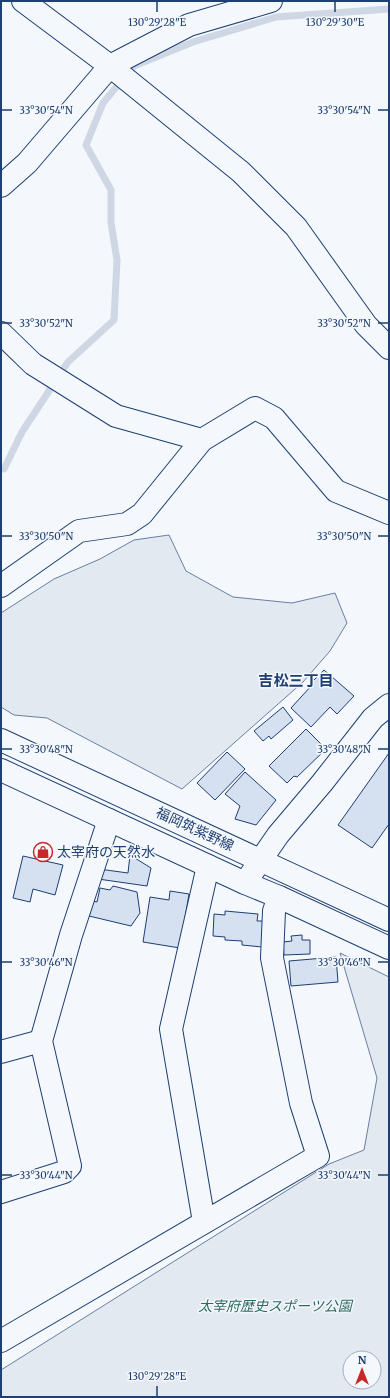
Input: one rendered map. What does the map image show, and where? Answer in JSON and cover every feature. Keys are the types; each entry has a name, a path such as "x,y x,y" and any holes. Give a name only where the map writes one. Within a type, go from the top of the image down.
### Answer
{"street":[{"path":"23,1 110,66 241,172 296,227 366,325 389,348"},
{"path":"1,186 27,163 110,66 189,26 271,1"},
{"path":"1,333 33,364 116,416 202,440"},
{"path":"1,586 79,530 127,524 142,514 202,440 255,408 274,418 336,491 389,513"},
{"path":"245,883 278,835 374,718 389,705"},
{"name":"福岡筑紫野線","path":"1,740 389,920"},
{"name":"福岡筑紫野線","path":"1,770 389,948"},
{"path":"1,1192 64,1172 70,1166 41,1040 71,935 109,820"},
{"path":"204,1222 171,1029 208,866"},
{"path":"1,1341 318,1156 301,1103 272,958 274,911 279,897"},
{"path":"1,1052 41,1040"}],"green space":[{"path":"169,535 186,571 233,597 292,603 335,593 347,623 330,651 303,682 182,789 47,718 14,715 1,707 1,613 54,579 100,559 134,540"},
{"name":"太宰府歴史スポーツ公園","path":"340,953 389,977 389,1397 1,1397 1,1370 329,1164 364,1150 377,1078"}],"building":[{"path":"324,670 354,696 337,714 330,707 311,727 291,708 312,685 310,684"},
{"path":"283,707 293,720 271,739 269,736 263,741 254,731"},
{"path":"306,729 326,749 297,777 294,776 287,783 269,766"},
{"path":"227,752 245,769 215,800 197,783"},
{"path":"389,753 389,824 372,848 338,825"},
{"path":"245,772 276,800 256,825 235,819 240,806 225,794"},
{"name":"太宰府の天然水","path":"37,846 50,850 48,858 35,855"},
{"path":"130,855 151,868 147,886 98,879 99,869 128,873"},
{"path":"23,856 63,865 55,895 33,889 30,902 13,898"},
{"path":"113,886 137,892 140,913 131,926 89,916 93,901 97,902 100,888 110,890"},
{"path":"170,891 189,894 180,948 143,942 150,897 169,900"},
{"path":"225,911 258,914 257,921 264,921 262,947 242,945 242,941 225,940 225,937 213,936 214,914 225,915"},
{"path":"302,935 302,940 310,940 310,954 284,955 283,942 292,941 291,936"},
{"path":"336,957 338,982 291,986 289,961"}],"waterway":[{"path":"1,469 4,469 22,432 68,362 114,320 117,260 111,223 111,190 86,145 103,103 134,66 193,42 276,17 389,9"}],"place":[{"name":"太宰府の天然水","path":"43,852"}],"district":[{"name":"吉松三丁目","path":"296,681"}]}
